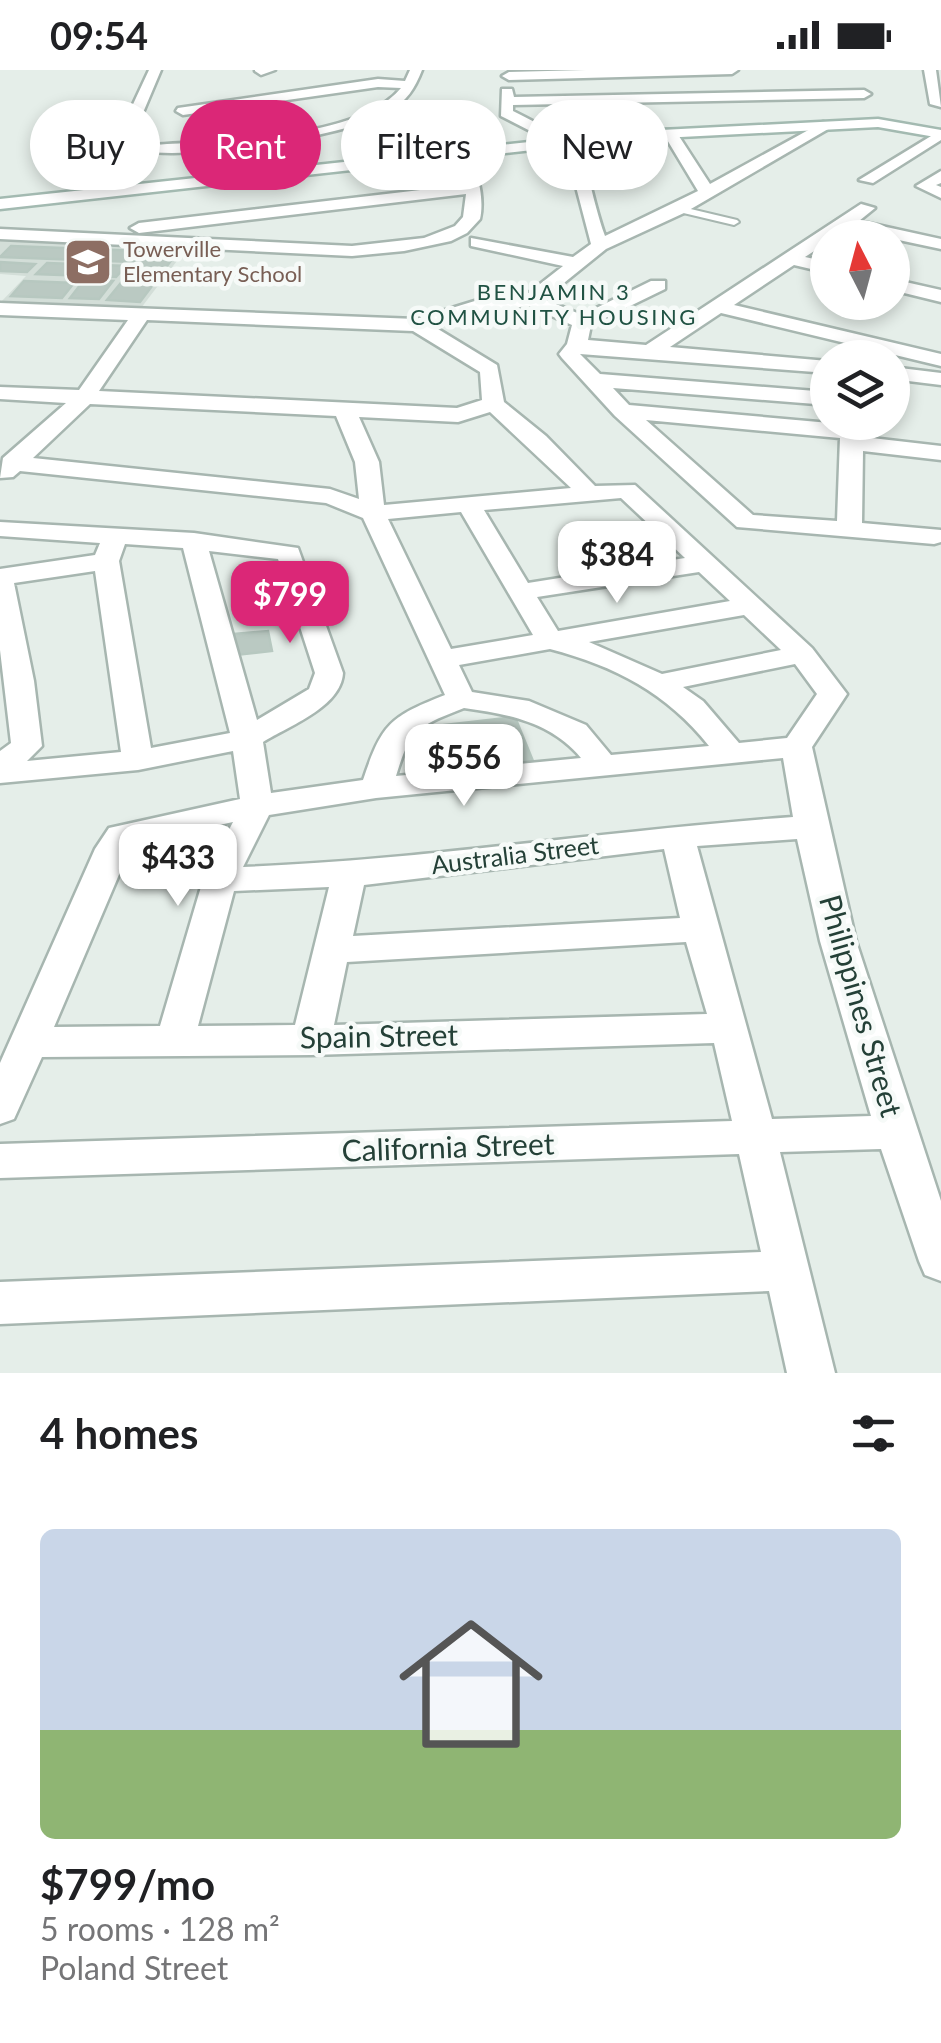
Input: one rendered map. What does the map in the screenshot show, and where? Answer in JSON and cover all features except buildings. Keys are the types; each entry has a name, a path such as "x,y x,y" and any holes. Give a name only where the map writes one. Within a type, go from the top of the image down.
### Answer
{"street":[{"path":"155,70 140,96 130,131 130,145 150,150 246,142 346,124 391,106 409,86 416,70"},
{"path":"732,70 510,73 506,102 864,94"},
{"path":"930,70 938,98"},
{"path":"262,100 378,84 409,86"},
{"path":"0,309 417,324 478,306 532,300 600,246 678,209 828,125"},
{"path":"706,192 670,133 901,125 941,134"},
{"path":"868,180 941,134"},
{"path":"0,204 341,165"},
{"path":"941,176 924,186 941,193"},
{"path":"62,237 462,190"},
{"path":"0,234 352,251 408,246 450,236 469,224 476,206 471,190"},
{"path":"585,190 600,246"},
{"path":"849,220 867,208"},
{"path":"910,237 941,244"},
{"path":"477,242 574,263"},
{"path":"651,352 810,247"},
{"path":"793,259 810,263"},
{"path":"658,285 579,334 569,354 622,410 746,522 934,536"},
{"path":"910,288 941,296"},
{"path":"532,300 579,334 651,352 810,365"},
{"path":"716,306 937,368"},
{"path":"5,471 84,398 140,316"},
{"path":"417,324 490,369 493,404 538,441 588,492"},
{"path":"910,371 937,368"},
{"path":"593,380 810,398"},
{"path":"0,392 458,415 493,404"},
{"path":"622,410 810,428"},
{"path":"345,411 367,462 372,512 461,699"},
{"path":"850,529 851,440"},
{"path":"885,440 941,453"},
{"path":"0,1108 26,1042 121,836 256,806 376,788 796,747 832,694 802,654 628,490 372,512 330,496 5,471"},
{"path":"469,506 550,641 592,652 657,684 693,707 732,754"},
{"path":"0,529 110,548"},
{"path":"175,1040 220,880 256,806 247,739 194,541"},
{"path":"194,541 289,553 328,673 328,686 319,695 247,739 138,760 0,770 26,746 1,577 110,548 194,541"},
{"path":"110,548 138,760"},
{"path":"521,592 704,563"},
{"path":"443,659 748,606"},
{"path":"657,684 802,654"},
{"path":"376,788 393,736 420,715 461,699 520,707 574,732 602,763"},
{"name":"Philippines Street","path":"796,747 809,827 895,1132 941,1261"},
{"name":"Australia Street","path":"220,880 349,875 678,836 809,827"},
{"path":"678,836 700,929 730,1028 811,1373"},
{"path":"311,1040 349,875"},
{"path":"332,950 700,929"},
{"name":"Spain Street","path":"26,1042 311,1040 730,1028"},
{"name":"California Street","path":"0,1161 895,1132"},
{"path":"0,1304 785,1271"}],"lane":[{"path":"678,209 734,222"}],"shaded area":[{"name":"Towerville Elementary School","path":"0,239 186,249 141,308 0,303 26,276 0,274"}],"place":[{"name":"Towerville Elementary School","path":"88,262"}],"district":[{"name":"BENJAMIN 3 COMMUNITY HOUSING","path":"554,304"}]}
